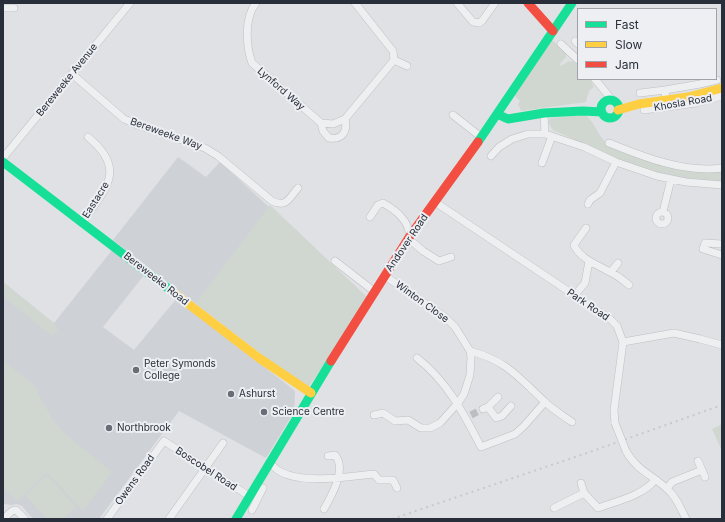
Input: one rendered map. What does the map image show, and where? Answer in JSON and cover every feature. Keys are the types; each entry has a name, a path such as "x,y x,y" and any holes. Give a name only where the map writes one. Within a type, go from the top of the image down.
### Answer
{"main road":[{"path":"528,3 553,31"},
{"name":"Andover Road","path":"236,519 256,492 269,463 311,393 385,276 572,3"},
{"path":"496,114 508,119 544,112 583,111 609,105 642,107 721,89"},
{"name":"Bereweeke Road","path":"3,162 259,358 311,393"}],"street":[{"name":"Bereweeke Avenue","path":"3,158 130,3"},
{"name":"Lynford Way","path":"256,3 249,15 248,25 249,55 252,63 321,123 323,131 329,138 339,138 343,136 346,130 345,119 394,60"},
{"path":"355,3 393,51 394,60 407,66"},
{"path":"457,3 473,22 479,23 495,3"},
{"path":"3,8 14,8"},
{"path":"561,44 577,58"},
{"name":"Bereweeke Way","path":"72,74 124,119 206,148 218,156 272,201 280,204 285,203 298,188"},
{"path":"596,80 609,105"},
{"path":"640,92 665,90 700,84 721,89"},
{"name":"Khosla Road","path":"642,107 696,103 721,89"},
{"path":"665,90 666,101"},
{"path":"542,163 548,135 544,112"},
{"path":"453,115 481,137"},
{"path":"321,123 333,124 345,119"},
{"path":"491,156 499,147 512,139 528,134 548,135 584,147 616,162 657,176 686,182 722,185"},
{"name":"Eastacre","path":"82,223 109,182 110,173 106,156 97,145 88,138"},
{"path":"609,143 649,159 682,167 722,168"},
{"path":"588,204 590,200 600,193 616,162"},
{"path":"654,224 663,224 667,220 667,215 662,212 671,179"},
{"name":"Park Road","path":"435,202 610,319 617,326 623,342"},
{"path":"370,217 378,205 383,203 402,217 410,231 410,238 423,252 439,261 451,257"},
{"path":"586,228 574,245 576,250 589,261 611,272 629,284"},
{"path":"722,244 705,243 703,249 722,255"},
{"path":"335,261 375,292"},
{"path":"574,296 585,282 589,261"},
{"path":"611,272 618,263"},
{"name":"Winton Close","path":"385,276 445,316 455,327 470,351"},
{"path":"686,519 672,493 632,461 626,451 615,423 614,410 623,342 674,333 722,345"},
{"path":"374,415 383,413 395,421 408,420 421,428 430,428 440,423 464,394 470,375 470,351 497,360 514,372 545,402 572,422"},
{"path":"418,358 430,368 468,416 481,447 515,434 545,402"},
{"path":"498,397 486,408 496,418 502,416 511,406"},
{"name":"Boscobel Road","path":"164,441 205,469 256,492"},
{"name":"Owens Road","path":"107,519 164,441"},
{"path":"169,519 223,443"},
{"path":"324,509 332,496 341,468 339,459 335,455 328,456"},
{"path":"666,489 672,482 703,473 698,461"},
{"path":"269,463 282,473 298,478 338,479 374,474 379,480 393,480 397,488"},
{"path":"581,483 584,492 598,508 641,492 650,487 655,480"},
{"name":"Andover Road","path":"252,510 256,492"},
{"path":"554,508 584,492"},
{"path":"3,508 6,517 12,511 16,510 25,519"}],"shaded area":[{"path":"552,40 566,52 566,57 560,64 561,66 569,61 574,62 577,65 577,80 590,80 594,87 589,91 586,102 521,111 518,104 520,101 513,94"},
{"path":"586,115 602,139 610,145 650,162 686,170 722,171 722,182 680,178 642,169 616,159 553,130 548,122 551,118"},
{"path":"178,157 206,177 220,162 368,298 307,389 113,240"},
{"path":"270,205 368,298 307,389 196,303"},
{"name":"Peter Symonds College","path":"113,249 145,274 103,327 134,350 177,298 295,391 294,412 266,458 179,411 99,519 33,519 22,506 17,504 5,504 3,502 3,282 54,323"},
{"path":"3,282 54,323 58,330 52,336 3,297"},
{"path":"3,360 36,387 53,420 65,434 112,472 83,511 47,473 17,501 3,486"},
{"path":"722,424 722,451 712,429"},
{"path":"47,475 76,507 63,519 47,519 25,495"}],"tunnel":[{"path":"471,415 483,409"}],"railway":[{"path":"392,519 587,453 722,405"}],"traffic: fast":[{"path":"478,142 572,3"},
{"path":"610,100 616,103 619,109 616,115 610,118 604,115 601,109 604,103 610,100"},
{"path":"497,114 508,119 544,113 583,111 602,112"},
{"path":"3,162 174,293"},
{"path":"236,519 331,361"}],"traffic: slow":[{"path":"618,110 639,104 688,97 722,88"},
{"path":"174,293 259,358 311,393"}],"traffic: jam":[{"path":"528,3 553,31"},
{"path":"331,361 410,236 478,142"}],"place":[{"name":"Peter Symonds College","path":"136,370"},
{"name":"Ashurst","path":"231,394"},
{"name":"Science Centre","path":"264,412"},
{"name":"Northbrook","path":"109,428"}]}
